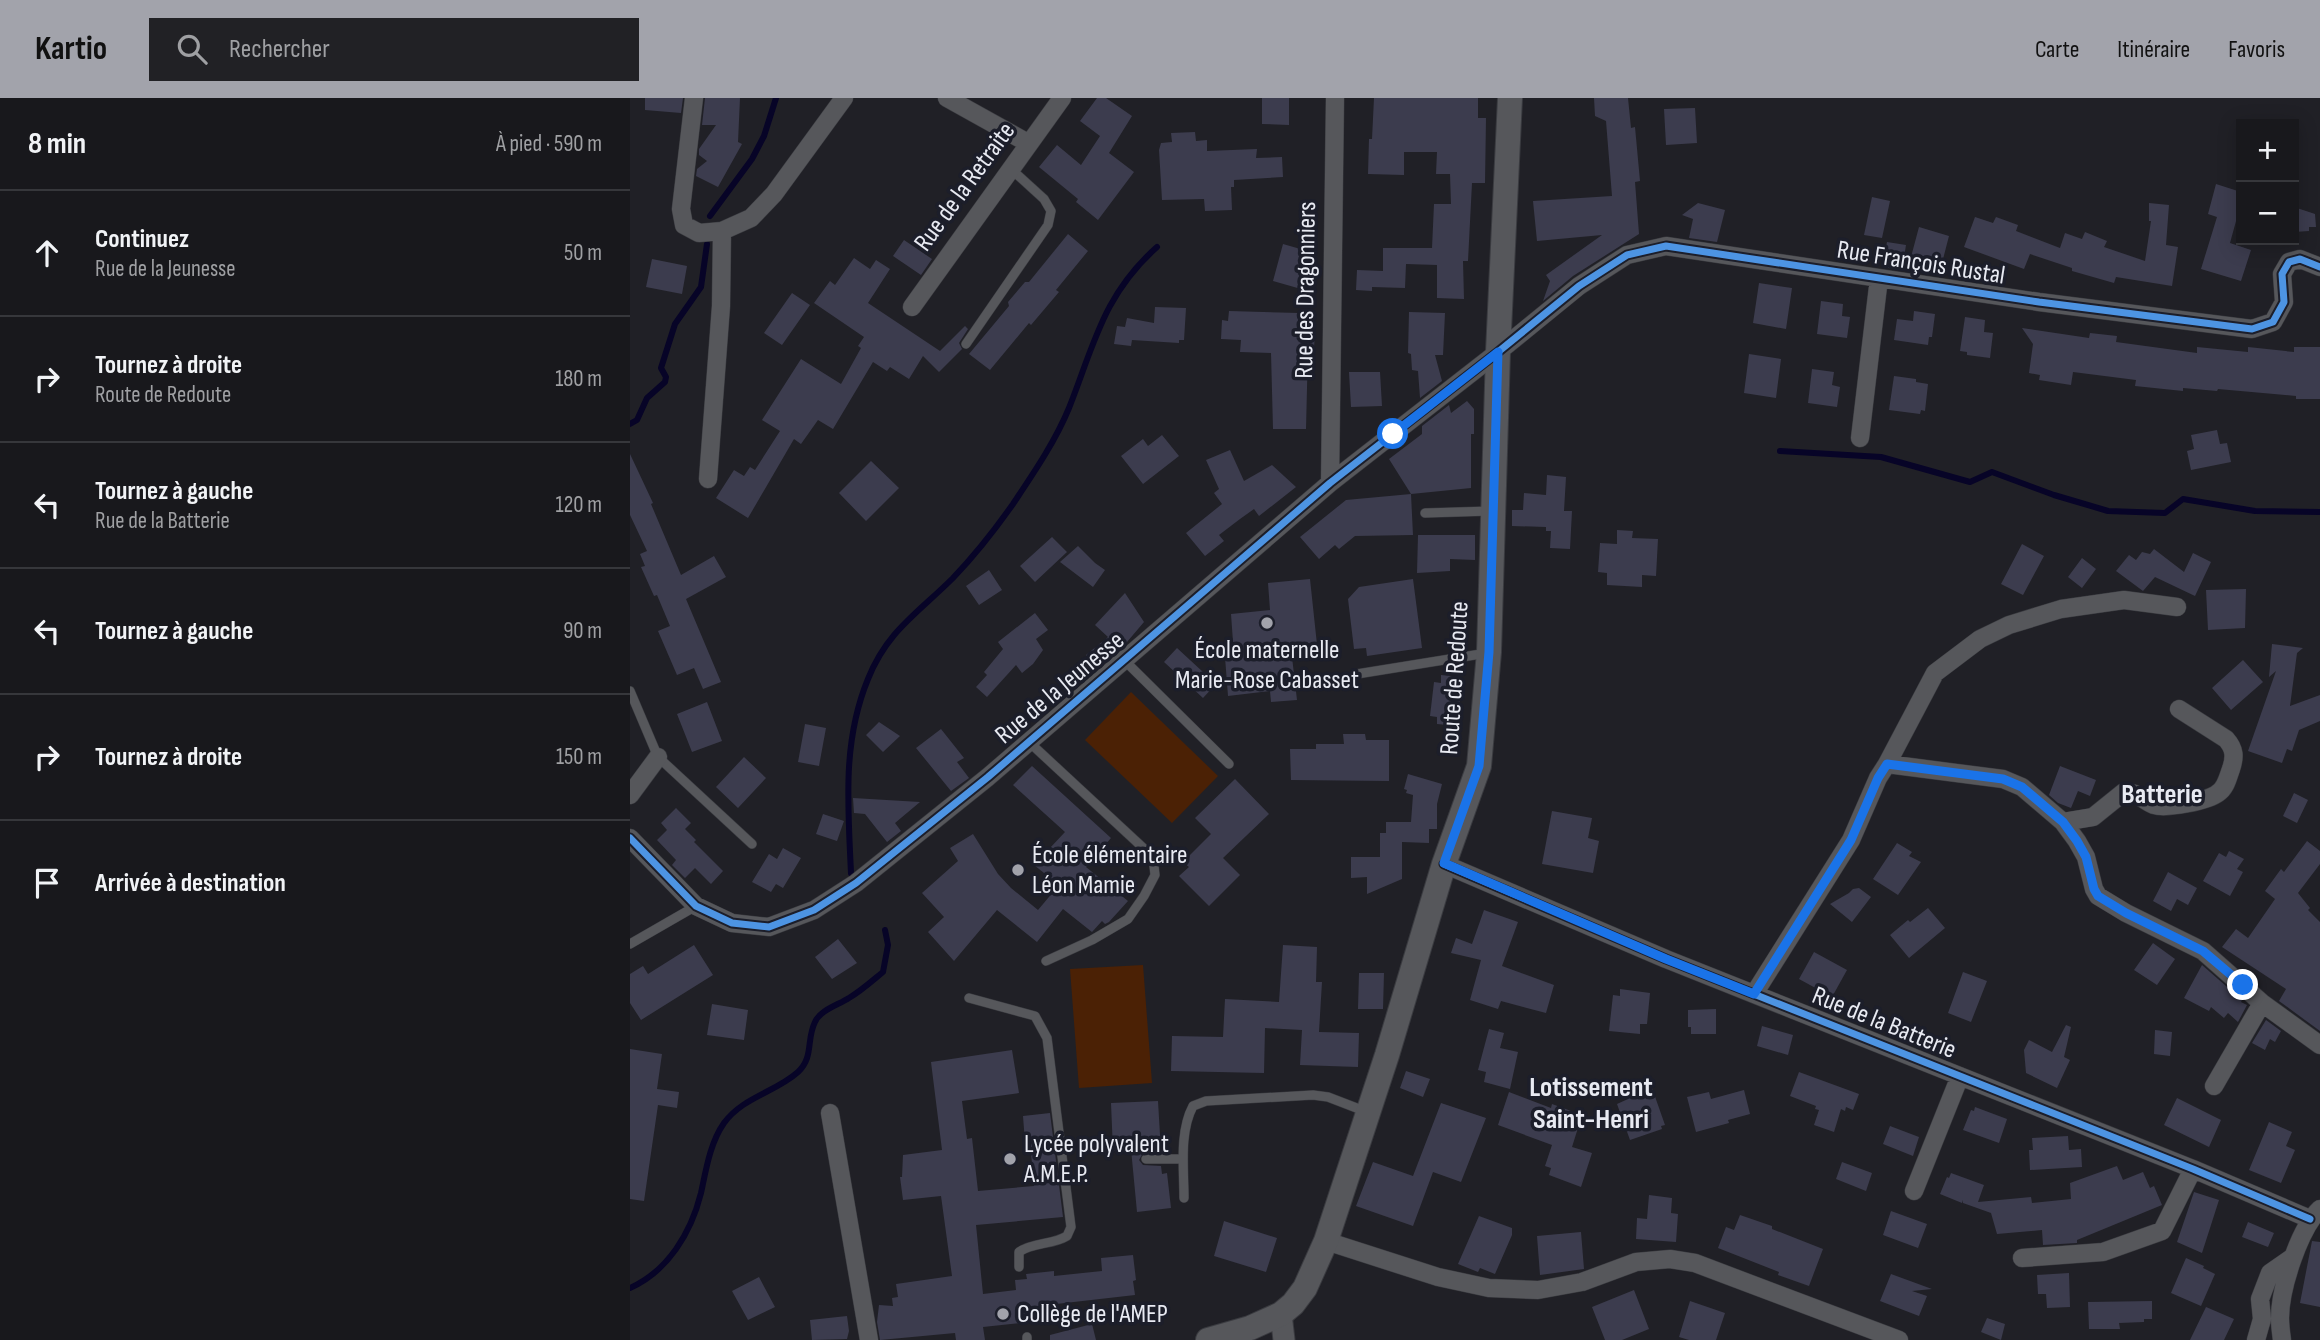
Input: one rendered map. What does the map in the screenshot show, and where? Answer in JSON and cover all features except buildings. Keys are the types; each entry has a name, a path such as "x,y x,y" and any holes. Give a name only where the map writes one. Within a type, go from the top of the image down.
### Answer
{"main road":[{"name":"Route de Redoute","path":"1208,1340 1250,1328 1280,1314 1293,1304 1305,1288 1326,1241 1444,863 1479,766 1489,652 1498,352 1510,98"}],"street":[{"path":"694,98 681,209 684,225 699,233 722,231 751,218 774,194 844,98"},
{"path":"947,98 1028,143"},
{"name":"Rue de la Retraite","path":"912,307 1062,98"},
{"name":"Rue des Dragonniers","path":"1330,483 1335,98"},
{"path":"708,480 720,306 722,231"},
{"name":"Rue François Rustal","path":"1498,352 1579,286 1627,255 1666,246 2039,302 2252,329 2273,322 2284,302 2282,274 2289,262 2300,259 2320,267"},
{"path":"1860,438 1879,278"},
{"name":"Rue de la Jeunesse","path":"630,838 696,906 732,923 769,928 814,910 856,883 1029,742 1330,483 1498,352"},
{"path":"1754,994 1851,840 1878,778 1935,673 1980,639 2009,625 2061,609 2124,600 2177,607"},
{"path":"2063,822 2093,817 2124,792 2131,791 2150,804 2162,807 2212,797 2222,790 2234,760 2232,745 2226,738 2179,709"},
{"path":"630,795 658,757"},
{"path":"1887,764 2003,779 2022,787 2063,822 2083,851 2098,896 2203,951 2262,1003 2320,1045"},
{"name":"Rue de la Batterie","path":"1444,863 1666,959 2193,1169 2315,1214"},
{"path":"2214,1086 2262,1003"},
{"path":"1914,1191 1960,1076"},
{"path":"830,1113 869,1340"},
{"path":"2022,1258 2103,1252 2162,1231 2193,1169"},
{"path":"2282,1340 2280,1316 2293,1258 2315,1214"},
{"path":"1326,1241 1438,1278 1489,1287 1538,1290 1581,1282 1636,1262 1670,1259 1695,1263 1899,1340"},
{"path":"2256,1340 2262,1319 2260,1299 2270,1273 2293,1258"},
{"path":"1280,1314 1284,1340"}],"lane":[{"path":"966,344 1048,225 1051,211 1044,199 1010,168"},
{"path":"1425,513 1493,511"},
{"path":"1357,674 1489,652"},
{"path":"1125,661 1229,764"},
{"path":"630,691 658,757 752,844"},
{"path":"1029,742 1153,857 1155,874 1144,897 1128,919 1092,940 1046,961"},
{"path":"630,944 696,906"},
{"path":"969,998 1035,1016 1047,1038 1070,1227 1067,1236 1060,1240 1024,1248 1019,1252 1019,1267"},
{"path":"1184,1198 1183,1159 1187,1117 1193,1106 1206,1101 1313,1095 1328,1097 1368,1112"},
{"path":"1146,1159 1183,1159"}],"shaded area":[{"path":"1131,692 1218,776 1172,823 1085,740"},
{"path":"1143,965 1152,1083 1079,1088 1070,969"}],"waterway":[{"path":"710,216 752,159 764,136 776,98"},
{"path":"630,424 637,420 647,398 665,382 666,377 661,368 675,324 701,287 707,244"},
{"path":"851,873 848,799 850,750 860,703 876,662 894,635 961,569 1013,504 1063,421 1112,302 1139,265 1157,247"},
{"path":"1780,451 1881,457 1970,482 1992,472 2108,511 2165,513 2183,499 2255,511 2320,512"},
{"path":"630,1288 656,1272 684,1236 697,1208 712,1148 724,1123 740,1107 798,1072 806,1060 817,1018 858,992 883,972 888,945 885,930"}],"cycle path":[{"path":"630,838 696,906 732,923 769,927 814,910 856,883 988,777 1330,483 1579,286 1627,255 1666,246 2039,302 2252,329 2273,322 2284,302 2282,274 2289,262 2300,259 2320,267"},
{"path":"1444,864 1666,959 2193,1169 2310,1219"}],"place":[{"name":"École maternelle Marie-Rose Cabasset","path":"1267,623"},
{"name":"École élémentaire Léon Mamie","path":"1018,870"},
{"name":"Lycée polyvalent A.M.E.P.","path":"1010,1159"},
{"name":"Collège de l'AMEP","path":"1003,1314"}],"district":[{"name":"Batterie","path":"2162,794"},
{"name":"Lotissement Saint-Henri","path":"1591,1103"}],"route":[{"path":"1393,434 1498,352 1489,652 1479,766 1444,863 1754,994 1851,840 1878,778 1887,764 2003,779 2022,787 2063,822 2086,857 2098,896 2203,951 2243,985"}]}
